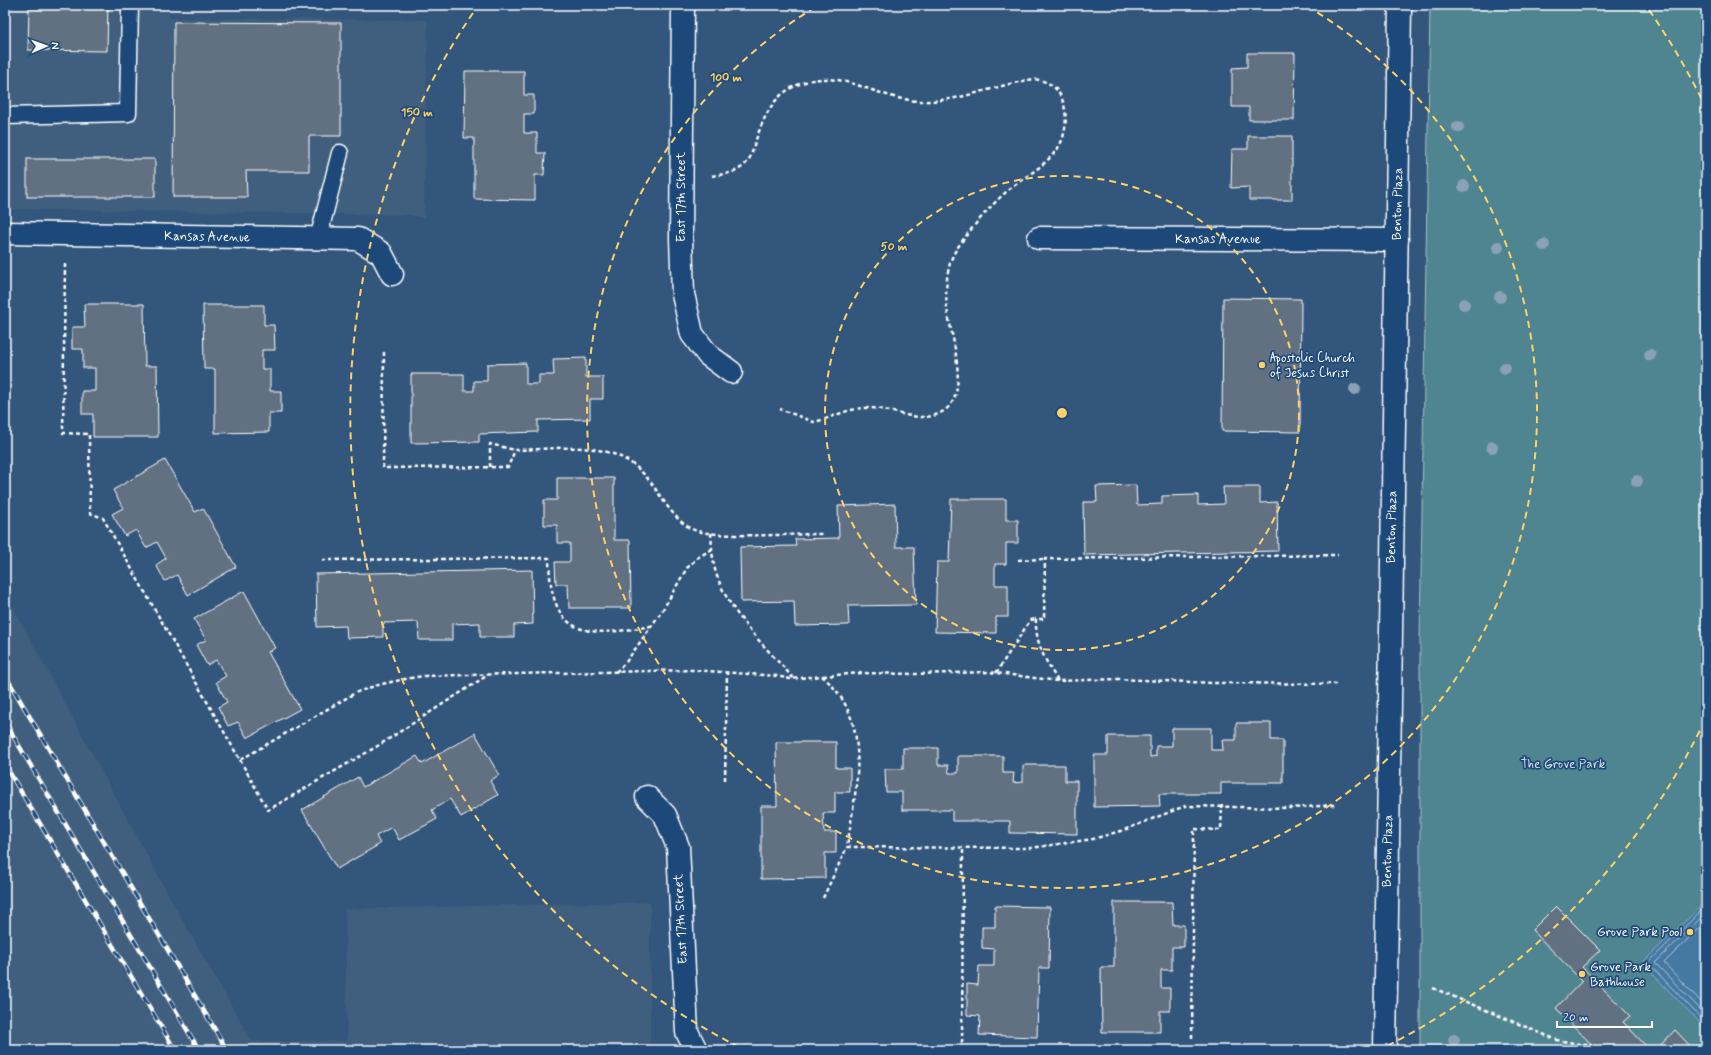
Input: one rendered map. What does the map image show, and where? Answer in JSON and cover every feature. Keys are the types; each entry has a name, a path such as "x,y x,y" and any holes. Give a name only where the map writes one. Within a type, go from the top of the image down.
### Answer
{"street":[{"name":"East 17th Street","path":"683,5 681,230 682,294 692,334 708,355 731,372"},
{"name":"Benton Plaza","path":"1385,1050 1400,5"},
{"name":"Kansas Avenue","path":"5,233 358,239 381,253 392,274"},
{"name":"Kansas Avenue","path":"1039,238 1397,240"},
{"name":"East 17th Street","path":"647,797 665,816 678,848 687,1032 696,1050"}],"lane":[{"path":"5,116 128,114 130,5"},
{"path":"318,239 340,153"}],"path":[{"path":"712,176 729,173 743,167 749,160 765,116 774,102 786,91 805,82 822,79 843,80 885,95 905,100 943,101 1034,79 1044,81 1053,86 1060,96 1065,108 1066,121 1059,147 1035,172 1005,193 955,251 950,264 947,308 957,371 957,388 955,399 946,410 936,415 923,417 906,416 883,409 852,409 814,422 780,409"},
{"path":"64,264 62,433 89,434 90,513 103,518 268,810 376,748 488,675"},
{"path":"384,352 383,468 508,467 515,450"},
{"path":"490,467 490,444 515,450 589,449 606,451 622,456 636,465 676,517 685,526 693,530 711,533 822,534"},
{"path":"711,533 715,572 729,602 739,616 794,679"},
{"path":"616,672 626,662 651,626 687,568 697,558 712,549"},
{"path":"1018,560 1338,555"},
{"path":"322,560 549,558 550,580 558,608 566,621 576,628 588,632 603,633 651,626"},
{"path":"996,673 1031,620 1044,619 1044,559"},
{"path":"1036,619 1037,640 1041,652 1058,681"},
{"path":"240,760 355,693 374,685 423,676 693,670 794,679 862,673 915,674 966,672 996,673 1058,681 1118,679 1214,683 1336,684"},
{"path":"725,780 727,673"},
{"path":"822,676 835,687 852,715 856,730 857,752 855,790 847,846 823,898"},
{"path":"847,846 1023,848 1093,839 1124,830 1186,806 1290,808 1335,805"},
{"path":"1192,1038 1194,830 1221,830 1222,806"},
{"path":"962,1050 963,848"},
{"path":"1433,988 1558,1040 1579,1044 1591,1044 1585,1050"}],"shaded area":[{"path":"5,5 169,5 169,18 428,20 424,218 409,215 5,209"},
{"path":"5,592 180,916 252,1041 347,1041 345,909 650,902 650,1050 5,1050"}],"green space":[{"name":"The Grove Park","path":"1430,5 1706,5 1706,1050 1420,1050 1420,640"}],"water":[{"name":"Grove Park Pool","path":"1706,901 1706,1021 1702,1025 1642,963"}],"building":[{"path":"29,5 108,5 107,51 28,50"},
{"path":"174,22 341,23 341,136 309,136 309,171 246,171 247,197 173,197"},
{"path":"1247,53 1295,53 1294,120 1249,120 1249,107 1232,107 1232,68 1247,67"},
{"path":"465,71 524,71 524,95 534,95 534,114 524,114 524,133 537,133 537,153 545,153 544,175 535,175 535,200 474,199 474,138 464,138"},
{"path":"1248,136 1292,136 1292,200 1249,200 1249,187 1231,188 1232,149 1248,149"},
{"path":"27,159 155,159 155,197 27,197"},
{"name":"Apostolic Church of Jesus Christ","path":"1223,298 1301,299 1300,432 1222,431"},
{"path":"84,304 144,304 145,366 157,366 158,437 93,437 93,414 82,414 82,391 95,391 95,368 83,368 83,349 72,349 72,327 85,327"},
{"path":"203,305 264,305 264,325 274,325 275,350 262,350 262,369 270,369 270,391 281,391 281,413 269,413 269,432 215,433 215,369 204,369"},
{"path":"586,358 586,377 603,377 603,399 590,399 590,419 538,420 538,432 479,434 479,442 411,443 411,374 464,374 464,391 474,391 474,381 487,381 487,364 526,363 526,384 539,384 539,375 554,375 553,359"},
{"path":"165,460 195,512 203,508 236,567 188,595 177,575 165,581 156,565 166,558 157,542 146,548 136,530 125,536 112,514 123,508 113,490"},
{"path":"557,478 614,478 614,540 630,540 631,608 569,608 568,584 556,584 555,562 570,562 570,543 557,543 557,525 544,525 544,500 557,500"},
{"path":"1136,485 1137,505 1162,504 1162,496 1198,495 1198,505 1224,504 1223,487 1260,487 1260,503 1277,502 1278,551 1084,555 1083,502 1097,502 1096,486"},
{"path":"951,499 1006,499 1006,520 1018,520 1018,543 1006,543 1006,564 995,564 995,585 1008,585 1008,617 996,617 996,633 935,632 937,562 949,562"},
{"path":"895,504 896,547 914,547 916,605 848,606 849,625 795,626 794,601 741,602 740,547 796,546 795,539 839,538 838,506"},
{"path":"532,570 533,624 514,625 514,637 480,637 480,623 452,624 452,640 419,640 418,622 383,623 383,637 347,638 346,626 317,627 316,574"},
{"path":"244,591 275,648 268,652 300,709 247,738 238,722 228,726 218,707 227,702 216,682 226,676 216,660 207,665 196,645 206,640 194,619"},
{"path":"1236,723 1271,723 1271,740 1283,740 1283,783 1221,783 1221,794 1159,794 1160,806 1094,807 1094,755 1108,755 1108,736 1150,736 1150,757 1156,756 1156,746 1172,746 1172,728 1211,728 1211,750 1223,750 1222,740 1236,740"},
{"path":"475,733 499,775 490,781 498,795 461,817 450,799 432,810 437,819 399,840 392,827 376,836 380,844 337,869 302,810 358,777 363,787 417,756 422,764"},
{"path":"776,742 836,742 836,768 850,768 850,792 835,792 835,813 823,813 824,832 836,832 836,853 825,853 825,878 761,879 761,806 777,806"},
{"path":"903,748 938,748 938,765 948,765 949,773 958,773 958,756 1003,756 1003,773 1014,773 1013,783 1023,782 1023,765 1065,765 1065,781 1077,781 1077,834 1010,833 1010,821 952,821 952,810 902,810 902,792 886,792 885,769 903,769"},
{"path":"1114,902 1172,902 1173,925 1184,925 1184,947 1172,947 1172,970 1161,970 1161,988 1170,988 1170,1011 1160,1011 1160,1032 1102,1032 1101,967 1114,967"},
{"path":"995,906 1050,907 1049,968 1039,968 1037,1037 979,1035 980,1016 967,1015 967,984 978,985 979,966 994,966 994,949 982,948 982,927 995,927"},
{"name":"Grove Park Bathhouse","path":"1556,906 1600,950 1582,967 1630,1016 1623,1022 1650,1050 1597,1050 1556,1008 1582,981 1532,930"},
{"path":"1675,1030 1694,1050 1656,1050"}],"railway":[{"path":"5,675 227,1050"},
{"path":"5,722 199,1050"},
{"path":"5,765 175,1050"}],"place":[{"name":"Apostolic Church of Jesus Christ","path":"1262,365"},
{"name":"Grove Park Pool","path":"1690,932"},
{"name":"Grove Park Bathhouse","path":"1582,974"}]}
